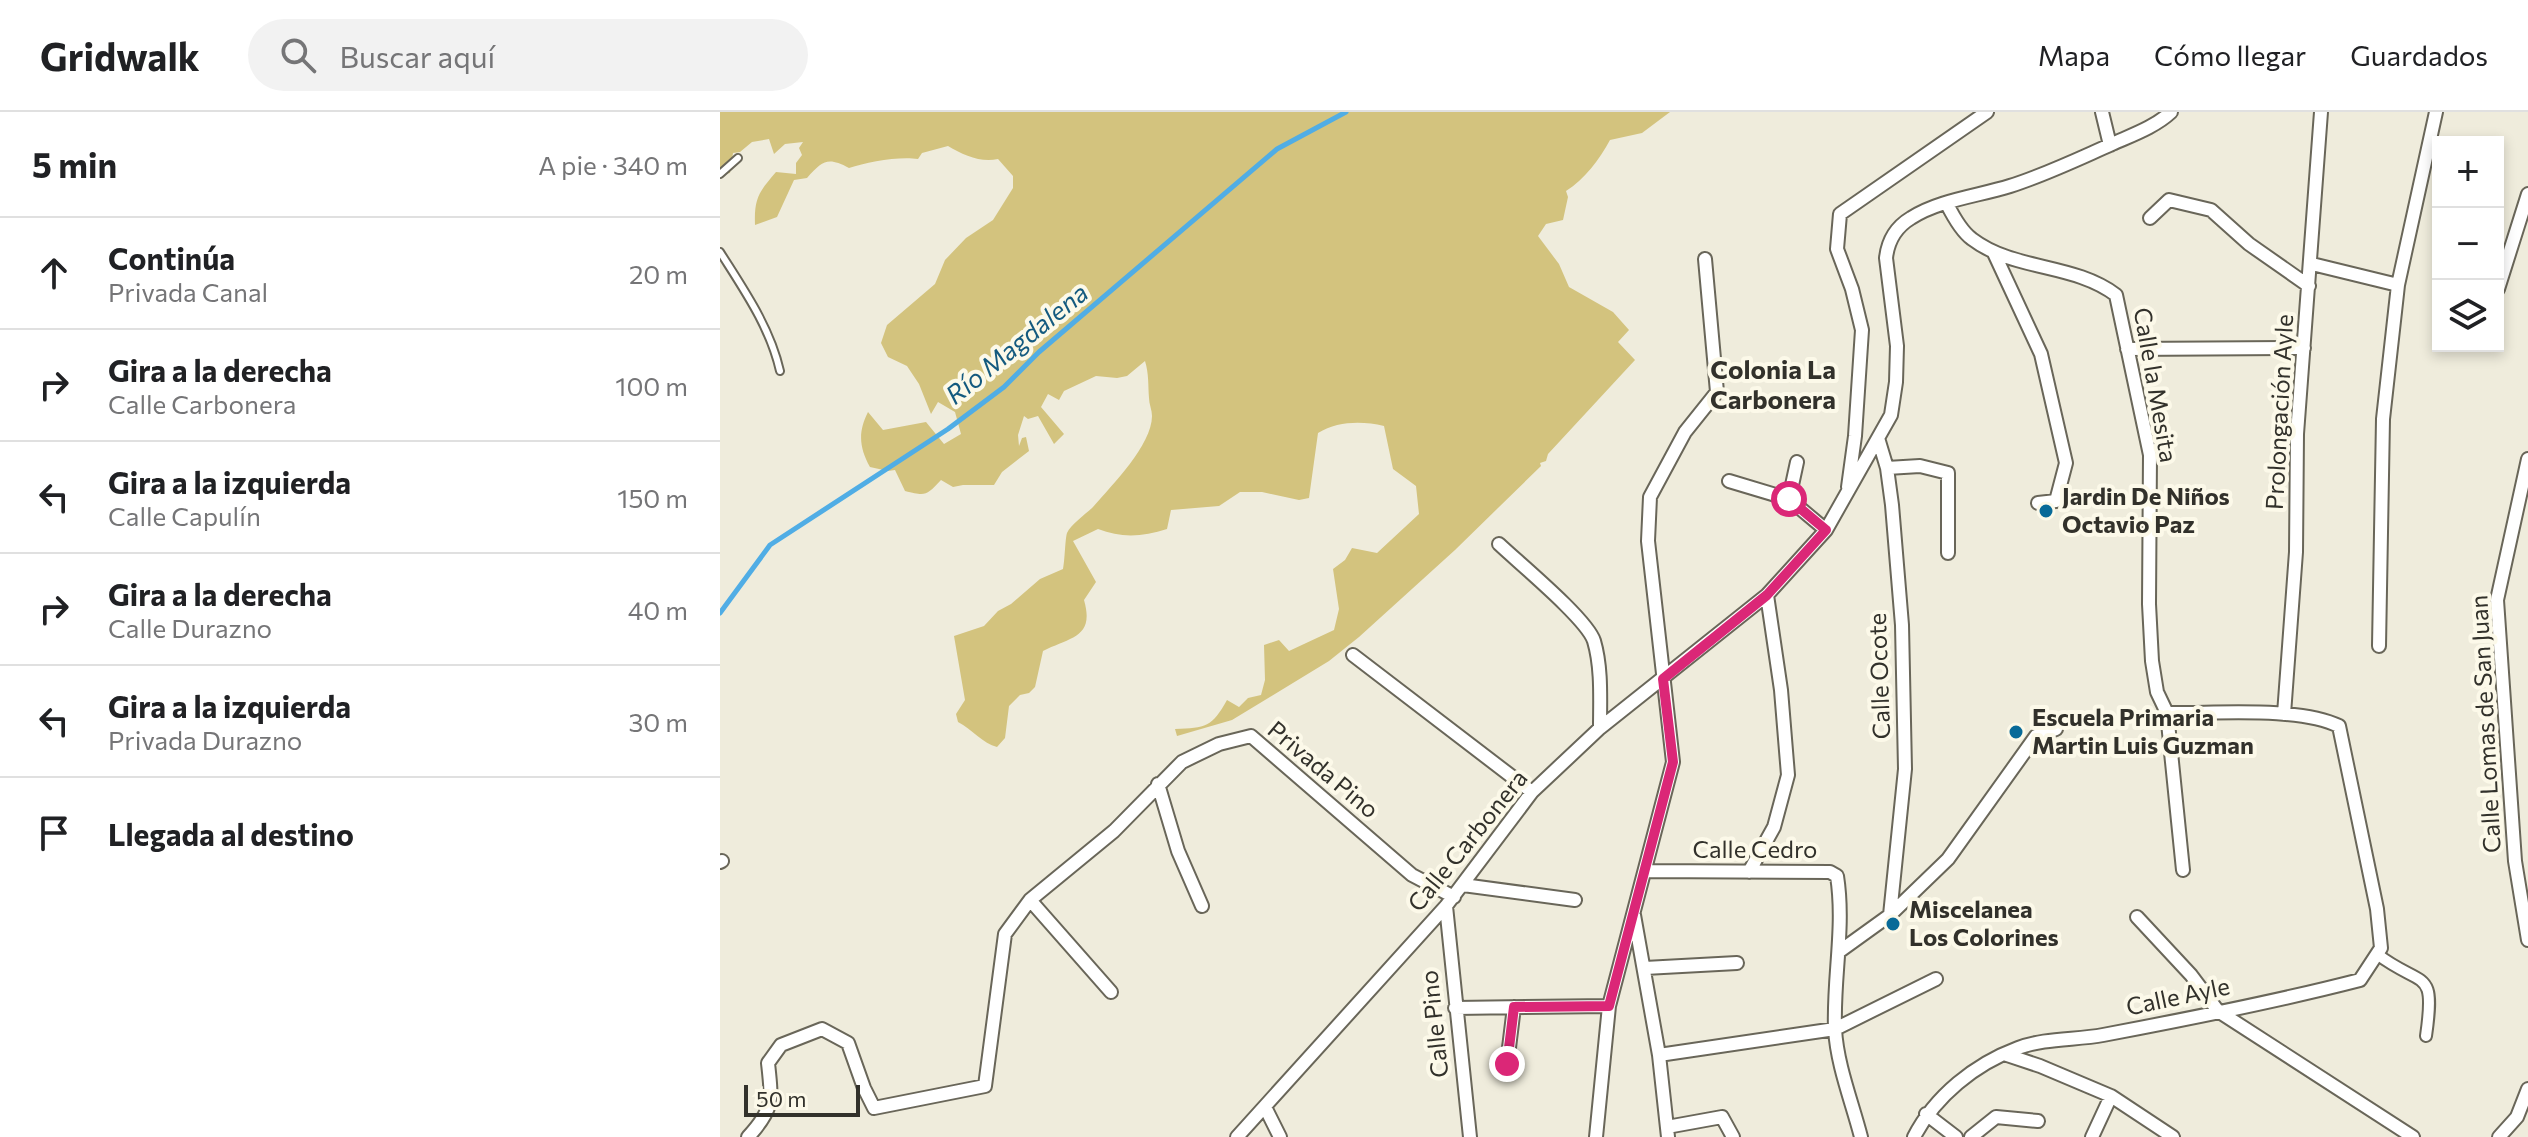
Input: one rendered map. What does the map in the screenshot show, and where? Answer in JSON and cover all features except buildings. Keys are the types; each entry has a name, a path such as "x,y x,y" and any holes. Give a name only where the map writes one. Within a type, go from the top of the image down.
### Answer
{"street":[{"path":"1847,495 1855,436 1862,330 1852,289 1837,249 1840,214 1987,112"},
{"path":"2102,112 2110,145"},
{"name":"Calle Carbonera","path":"1237,1137 1450,902 1532,792 1600,728 1767,595 1826,530 1891,415 1897,346 1886,258 1895,231 1928,209 2040,175 2140,132 2171,112"},
{"name":"Prolongación Ayle","path":"2284,714 2296,552 2297,434 2321,112"},
{"path":"2379,646 2383,419 2398,285 2436,112"},
{"path":"2501,280 2528,194"},
{"path":"2150,218 2169,200 2211,210 2249,244 2309,286"},
{"name":"Calle la Mesita","path":"1947,204 1969,238 1994,253 2094,282 2116,295 2150,455 2149,604 2152,661 2157,692 2167,713 2183,870"},
{"path":"1994,253 2041,354 2066,463 2056,501 2038,503"},
{"path":"1596,1137 1609,1006 1673,762 1648,541 1650,497 1685,432 1717,392 1705,259"},
{"path":"2312,264 2398,285"},
{"path":"2127,349 2304,348"},
{"name":"Calle Ocote","path":"1878,438 1887,468 1902,625 1905,769 1890,915"},
{"name":"Calle Lomas de San Juan","path":"2528,459 2497,600 2515,861 2528,940"},
{"path":"1789,499 1797,462"},
{"path":"1887,468 1920,466 1948,473 1948,553"},
{"path":"1729,481 1789,499 1826,530"},
{"path":"1499,544 1569,608 1593,639 1600,687 1600,728"},
{"path":"1749,872 1774,827 1788,775 1781,690 1767,595"},
{"path":"1353,655 1532,792"},
{"path":"2167,713 2284,714 2326,720 2339,726 2377,909 2381,948 2377,954 2398,970 2420,978 2427,986 2430,1003 2426,1036"},
{"path":"1861,1137 1835,1029 1840,951 1890,915 1948,859 2036,736 2056,729"},
{"name":"Privada Pino","path":"1158,784 1182,762 1219,744 1251,736 1412,875 1450,902"},
{"path":"748,1137 766,1118 771,1092 768,1063 781,1045 822,1029 848,1043 874,1108 985,1086 1005,934 1030,900 1114,831 1158,784"},
{"path":"1158,784 1178,851 1202,906"},
{"name":"Calle Cedro","path":"1645,871 1830,872 1837,876 1840,951"},
{"path":"1463,885 1575,900"},
{"path":"1030,900 1111,992"},
{"name":"Calle Pino","path":"1450,902 1455,1008 1470,1137"},
{"path":"1634,912 1659,1055 1667,1132 1722,1117 1733,1137"},
{"path":"2137,917 2191,975 2218,1011 2413,1137"},
{"name":"Calle Ayle","path":"1914,1137 1926,1114 1944,1094 2004,1054 2023,1046 2101,1036 2360,980 2377,954"},
{"path":"1645,968 1737,963"},
{"path":"1659,1055 1835,1029 1936,979"},
{"path":"1455,1008 1609,1006"},
{"path":"1507,1064 1514,1007"},
{"path":"2004,1054 2111,1096 2173,1137"},
{"path":"2499,1137 2517,1117 2528,1089"},
{"path":"2092,1137 2111,1096"},
{"path":"1265,1107 1280,1137"},
{"path":"1926,1114 1956,1137"},
{"path":"1971,1137 1996,1117 2038,1121"}],"lane":[{"path":"720,174 738,158"},
{"path":"720,252 761,320 775,349 780,371"}],"shaded area":[{"path":"720,112 1670,112 1642,133 1610,140 1591,168 1566,191 1568,197 1563,220 1546,224 1538,236 1559,264 1569,287 1613,312 1629,330 1618,342 1635,360 1548,454 1546,461 1540,463 1541,466 1455,550 1329,661 1232,720 1177,736 1175,729 1201,727 1212,721 1227,700 1239,707 1248,698 1261,695 1265,680 1264,645 1279,640 1289,651 1334,630 1339,609 1333,569 1345,560 1352,548 1377,553 1419,514 1416,486 1393,469 1384,426 1350,423 1326,429 1318,433 1309,498 1299,500 1262,492 1240,492 1219,506 1171,510 1167,529 1132,535 1098,529 1073,541 1096,582 1084,600 1086,622 1071,639 1043,651 1035,687 1009,706 1005,738 997,747 958,722 956,714 965,700 954,636 984,626 998,611 1040,579 1063,569 1069,530 1130,464 1150,427 1152,414 1145,361 1127,376 1096,376 1064,391 1059,400 1048,394 1041,407 1064,434 1054,444 1038,416 1028,419 1024,416 1018,435 1019,446 1022,438 1026,437 1029,451 1002,472 994,485 953,487 941,480 925,493 905,491 895,470 870,467 866,460 861,433 868,412 883,430 926,422 944,444 961,434 955,412 938,402 931,414 919,384 907,366 888,357 881,343 887,325 935,284 945,260 966,238 993,220 1013,188 1013,176 998,159 972,157 948,146 922,153 918,159 883,160 849,168 836,162 826,162 807,178 794,180 777,217 755,225 755,208 762,190 776,172 796,174 796,163 802,155 799,148 803,142 785,144 774,154 769,139 752,142 740,152 733,153 730,173 720,175"}],"waterway":[{"name":"Río Magdalena","path":"720,613 770,545 948,429 1004,387 1039,352 1277,149 1346,112"}],"place":[{"name":"Jardin De Niños Octavio Paz","path":"2046,511"},
{"name":"Escuela Primaria Martin Luis Guzman","path":"2016,732"},
{"name":"Miscelanea Los Colorines","path":"1893,924"}],"district":[{"name":"Colonia La Carbonera","path":"1773,385"}],"route":[{"path":"1507,1064 1514,1007 1609,1006 1673,762 1663,679 1767,595 1826,530 1789,499"}]}
